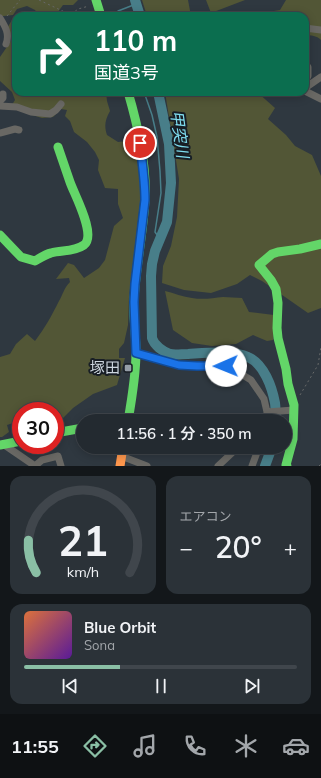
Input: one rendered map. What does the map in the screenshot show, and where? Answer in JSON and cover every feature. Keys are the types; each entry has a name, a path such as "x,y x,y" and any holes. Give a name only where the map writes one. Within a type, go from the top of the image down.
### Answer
{"main road":[{"path":"96,2 100,12"},
{"path":"129,96 140,143 145,187 145,200 135,284 134,302 136,353 133,394 129,414"},
{"path":"0,235 21,257 35,261 50,253 76,249 86,243 88,239 87,226 70,184 64,161 58,147"},
{"path":"287,466 293,439 294,405 278,338 278,303 276,289 272,280 259,265 272,254 300,250 321,244"},
{"path":"64,431 76,429"},
{"path":"2,445 12,443"},
{"path":"120,466 122,454"}],"street":[{"path":"1,20 8,32 6,44"},
{"path":"309,28 321,30"},
{"path":"309,85 321,77"},
{"path":"309,93 321,100"},
{"path":"0,106 17,107 31,112 50,114 61,104"},
{"path":"0,133 15,129 19,130"},
{"path":"136,353 179,365 226,366 251,380 264,399 267,412 294,410"},
{"path":"2,445 35,466 42,460 58,456 61,466"},
{"path":"126,454 147,466"},
{"path":"218,466 231,454"},
{"path":"252,466 256,454"}],"path":[{"path":"1,20 20,0"},
{"path":"39,0 65,12"},
{"path":"74,12 96,2"},
{"path":"300,394 318,365 321,347"}],"green space":[{"path":"0,0 78,0 73,5 63,5 58,12 36,12 27,6 12,12 12,15 0,16"},
{"path":"142,0 188,0 190,12 146,12"},
{"path":"206,0 245,0 214,12 211,12"},
{"path":"286,0 321,0 321,40 309,36 309,12 268,12 280,10"},
{"path":"12,20 12,37 7,34 6,30"},
{"path":"12,39 12,92 0,81 0,57"},
{"path":"14,96 106,96 110,111 106,123 107,135 118,142 127,141 136,151 140,182 140,203 129,297 128,325 124,343 119,349 119,358 125,358 117,385 93,394 73,408 64,417 64,402 12,402 12,423 7,425 9,432 0,437 0,357 10,354 16,344 27,334 35,341 70,282 69,278 56,279 68,263 74,265 84,278 99,268 105,260 114,226 123,218 118,204 118,189 105,188 98,170 99,160 87,142 74,132 70,121 65,116 67,110 61,109 53,117 42,118 10,108 15,100"},
{"path":"166,96 262,96 275,108 268,119 286,135 295,146 312,155 321,176 321,308 308,313 262,281 250,275 237,284 211,293 184,290 162,283 163,266 171,246 177,217 179,179"},
{"path":"165,291 196,299 223,297 242,298 249,312 274,315 273,340 267,341 253,335 236,344 212,346 192,343 173,330"}],"waterway":[{"name":"甲突川","path":"135,0 139,12"},
{"path":"118,12 136,4"},
{"path":"145,96 157,137 161,193 155,232 160,239"},
{"name":"甲突川","path":"159,96 169,144 171,183 167,222 155,251 152,264 152,338 159,348 170,354 235,353 254,360 263,370 272,390 276,414"},
{"name":"甲突川","path":"265,466 269,454"}],"traffic: fast":[{"path":"96,0 100,12"},
{"path":"129,96 141,145 145,173 144,212 134,300 136,361 129,414"},
{"path":"0,235 21,257 35,261 43,256 55,252 72,250 84,245 87,240 88,233 86,224 58,147"},
{"path":"287,466 293,439 294,405 278,338 278,303 276,289 259,265 272,254 321,244"},
{"path":"64,431 76,429"},
{"path":"0,445 12,443"}],"traffic: slow":[{"path":"120,466 122,454"}],"place":[{"name":"塚田","path":"128,368"}],"route":[{"path":"140,143 145,200 135,284 134,302 136,353 179,365 226,366"}]}
